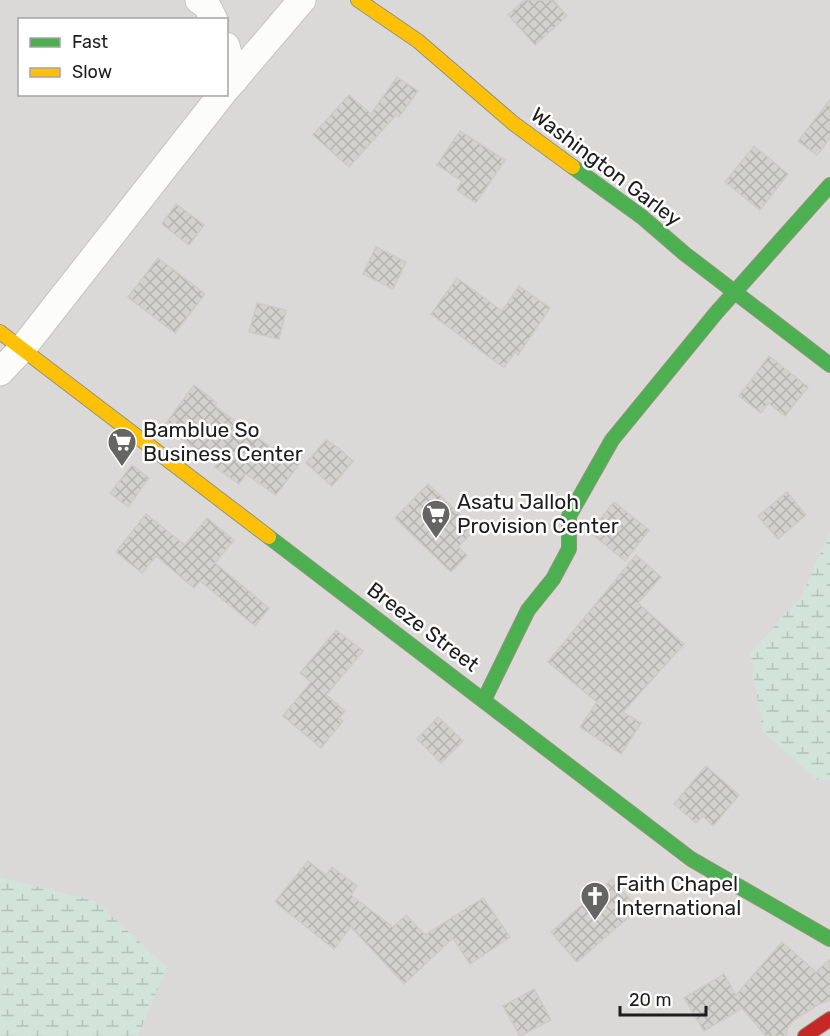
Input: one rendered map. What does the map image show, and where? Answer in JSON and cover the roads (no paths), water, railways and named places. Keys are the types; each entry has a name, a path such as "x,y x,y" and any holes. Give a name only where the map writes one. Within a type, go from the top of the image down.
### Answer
{"street":[{"path":"199,0 207,6 213,18"},
{"path":"228,88 302,0"},
{"name":"Washington Garley","path":"358,0 418,41 513,123 642,217 685,254 830,365"},
{"path":"0,372 11,348 221,96"},
{"path":"484,700 528,610 553,579 569,549 569,516 600,460 633,413 735,292 830,185"},
{"name":"Breeze Street","path":"0,332 11,348 484,700 691,859 830,939"},
{"path":"805,1036 830,1019"}],"place":[{"name":"Bamblue So Business Center","path":"122,468"},
{"name":"Asatu Jalloh Provision Center","path":"436,540"},
{"name":"Faith Chapel International","path":"595,922"}]}
